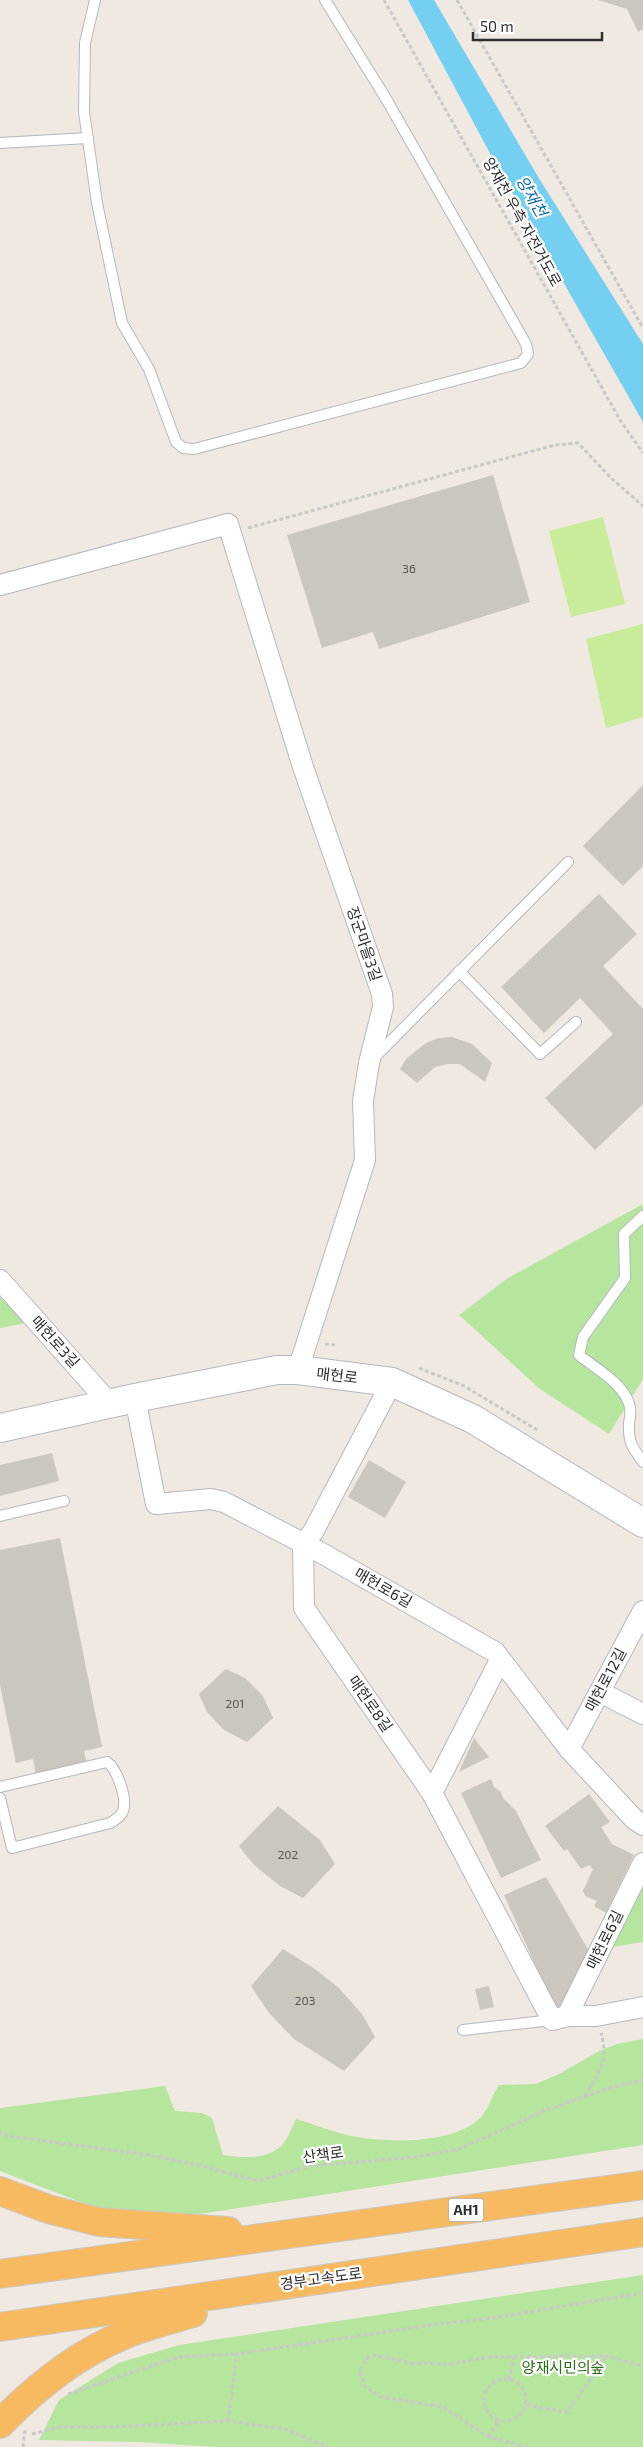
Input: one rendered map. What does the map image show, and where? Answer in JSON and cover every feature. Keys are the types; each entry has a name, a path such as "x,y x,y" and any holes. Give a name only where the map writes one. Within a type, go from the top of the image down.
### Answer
{"highway":[{"name":"AH1","path":"0,2274 643,2185"},
{"path":"0,2190 48,2208 99,2222 289,2235"},
{"name":"경부고속도로","path":"0,2327 643,2232"},
{"path":"12,2425 28,2397 64,2368 94,2349 122,2335 149,2325 308,2281"}],"main road":[{"name":"매헌로","path":"0,1428 277,1370 298,1370 392,1382 473,1419 643,1523"}],"street":[{"path":"0,585 229,528"},
{"name":"장군마을3길","path":"229,528 303,767 382,994 383,1007 369,1063 363,1102 365,1160 298,1370"},
{"name":"매헌로3길","path":"0,1280 122,1401"},
{"path":"303,1545 313,1532 392,1382"},
{"name":"매헌로6길","path":"122,1401 156,1504 211,1499 224,1502 495,1652 569,1749 634,1819 643,1825"},
{"name":"매헌로8길","path":"303,1545 304,1608 432,1793 560,2018"},
{"name":"매헌로12길","path":"569,1749 643,1611"},
{"path":"432,1793 500,1660"},
{"path":"600,1692 643,1714"},
{"name":"매헌로6길","path":"560,2018 643,1863"},
{"path":"560,2018 596,2016 643,2007"}],"lane":[{"path":"95,0 85,43 84,112 97,203 122,323 149,369 176,442 183,448 194,449 521,363 528,354 526,344 385,97 325,0"},
{"path":"0,143 88,138"},
{"path":"369,1063 568,862"},
{"path":"459,971 540,1054 576,1022"},
{"path":"643,1216 624,1234 625,1278 583,1337 579,1355 596,1370 612,1378 623,1395 630,1407 630,1446 643,1462"},
{"path":"0,1516 64,1501"},
{"path":"0,1788 108,1762 115,1767 118,1774 124,1806 121,1815 110,1823 12,1848 0,1798"},
{"path":"463,2030 560,2018"}],"path":[{"name":"양재천 우측 자전거도로","path":"384,0 620,420 643,453"},
{"path":"457,0 643,328"},
{"path":"229,528 555,445 578,443 610,477 643,506"},
{"path":"584,2097 602,2070 604,2042 596,2016"},
{"name":"산책로","path":"0,2131 2,2135 149,2155 198,2165 258,2181 310,2166 416,2157 458,2149 547,2110 643,2080"},
{"path":"63,2396 178,2357 237,2354 438,2324 492,2318 643,2293"},
{"path":"228,2420 237,2354"},
{"path":"528,2447 489,2437 444,2407 381,2397 364,2386 360,2371 366,2358 373,2355 412,2363 451,2364 490,2357 608,2356 643,2366"},
{"path":"509,2379 515,2356"},
{"path":"526,2405 567,2412 608,2356"},
{"path":"509,2379 521,2386 526,2398 526,2405 523,2411 512,2420 498,2420 487,2411 484,2397 486,2390 496,2381 509,2379"},
{"path":"32,2434 60,2427 112,2427 228,2420 285,2429 328,2447"},
{"path":"489,2437 498,2420"},
{"path":"12,2425 22,2447"}],"green space":[{"path":"603,517 625,604 571,617 549,531"},
{"path":"643,624 643,717 606,728 586,639"},
{"path":"643,1204 643,1379 609,1434 540,1389 459,1315 508,1278"},
{"path":"0,1297 25,1323 0,1328"},
{"path":"643,1872 643,1942 606,1948"},
{"path":"643,2039 643,2145 200,2214 112,2214 0,2171 0,2108 165,2086 175,2111 202,2113 212,2118 223,2155 255,2157 271,2153 283,2144 296,2119 362,2138 414,2140 449,2134 464,2129 477,2121 484,2114 499,2085 536,2084 561,2073 599,2051 617,2044"},
{"name":"양재시민의숲","path":"643,2275 643,2447 215,2447 140,2442 39,2440 59,2400 118,2363 179,2345"}],"water":[{"name":"양재천","path":"408,0 434,0 540,180 643,344 643,422 493,159"}],"building":[{"path":"598,0 643,0 643,29 638,32 627,9"},
{"path":"493,475 530,602 379,649 373,632 322,648 287,535"},
{"path":"643,785 643,866 623,886 583,846"},
{"path":"599,894 637,934 603,966 643,1009 643,1104 595,1150 545,1098 613,1034 580,998 544,1033 501,987"},
{"path":"452,1037 472,1044 492,1063 485,1082 460,1064 447,1064 435,1067 417,1083 400,1069 407,1058 426,1043 438,1038"},
{"path":"52,1453 59,1481 0,1496 0,1465"},
{"path":"369,1460 406,1482 385,1518 348,1497"},
{"path":"60,1538 102,1747 84,1751 87,1764 36,1775 33,1759 16,1763 0,1685 0,1550"},
{"path":"226,1669 245,1678 263,1696 273,1718 247,1742 224,1730 207,1712 199,1694"},
{"path":"474,1738 489,1757 459,1772"},
{"path":"491,1779 494,1787 501,1792 503,1798 516,1811 541,1860 501,1878 461,1793"},
{"path":"589,1794 610,1822 601,1827 612,1844 634,1855 606,1913 594,1906 597,1901 585,1896 583,1891 593,1869 589,1865 581,1869 567,1849 564,1851 545,1826"},
{"path":"278,1806 320,1840 335,1864 303,1898 280,1886 254,1865 239,1846"},
{"path":"546,1877 589,1951 567,2001 555,2009 504,1895"},
{"path":"283,1949 315,1969 339,1988 362,2014 375,2037 344,2071 294,2039 269,2013 251,1986"},
{"path":"489,1986 494,2007 480,2010 475,1989"}]}
